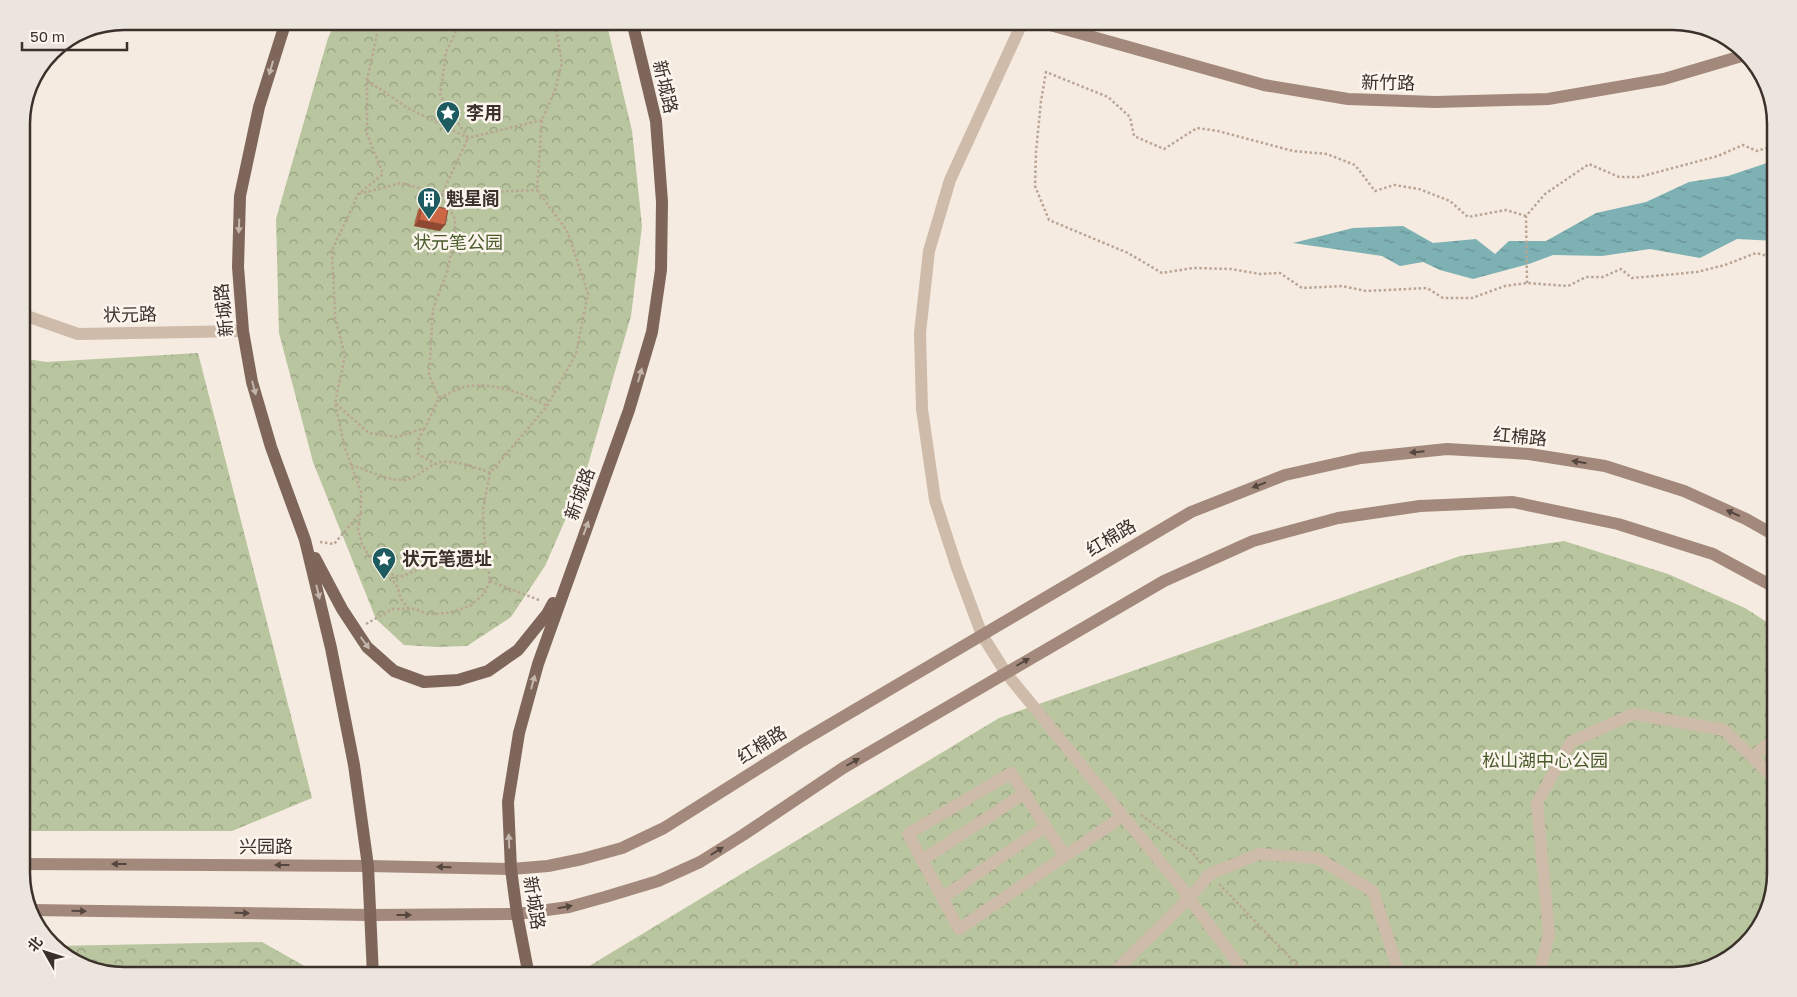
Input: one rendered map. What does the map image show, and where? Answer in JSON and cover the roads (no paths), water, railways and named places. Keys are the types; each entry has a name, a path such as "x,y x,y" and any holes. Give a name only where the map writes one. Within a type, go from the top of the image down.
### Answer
{"main road":[{"name":"新城路","path":"283,30 259,107 240,196 238,267 242,331 252,382 271,448 305,540 331,648 354,765 368,866 373,967"},
{"name":"新城路","path":"528,967 510,869 508,802 519,733 538,664 632,401 652,332 661,270 662,202 656,120 634,30"},
{"name":"新竹路","path":"1068,30 1264,85 1348,99 1435,102 1548,99 1664,79 1739,56"},
{"name":"红棉路","path":"510,869 548,866 582,859 622,848 664,828 802,741 1191,512 1285,475 1362,458 1447,449 1529,454 1604,466 1684,491 1746,519 1767,531"},
{"path":"38,910 370,915 517,914 569,907 605,897 658,881 700,862 843,768 1164,581 1253,542 1338,518 1420,506 1513,502 1618,524 1713,554 1767,583"},
{"path":"305,540 342,608 367,647 394,670 424,682 458,680 488,671 518,650 547,614 571,571"},
{"name":"兴园路","path":"30,864 368,866 510,869"}],"street":[{"path":"1019,30 950,180 930,251 920,333 922,409 935,500 957,568 982,635 1006,673 1189,898 1240,967"},
{"name":"状元路","path":"30,317 78,334 242,331"},
{"path":"1541,967 1549,934 1537,803 1572,742 1633,714 1724,730 1767,771"},
{"path":"1752,757 1767,744"},
{"path":"1065,856 1011,773 908,834 959,929 1065,856 1123,816"},
{"path":"922,860 1025,793"},
{"path":"942,898 1046,826"},
{"path":"1119,967 1189,898 1210,874 1259,854 1317,858 1373,891 1397,967"}],"water":[{"path":"1767,163 1767,241 1737,239 1700,258 1650,249 1602,256 1553,255 1529,264 1473,279 1440,270 1423,262 1400,266 1382,256 1293,243 1353,228 1403,226 1433,243 1476,239 1495,254 1509,241 1546,241 1596,213 1646,202 1689,182 1728,176"}],"place":[{"name":"李用","path":"448,134"},
{"name":"魁星阁","path":"429,220"},
{"name":"状元笔遗址","path":"384,580"}],"park label":[{"name":"状元笔公园","path":"458,243"},
{"name":"松山湖中心公园","path":"1545,761"}]}
